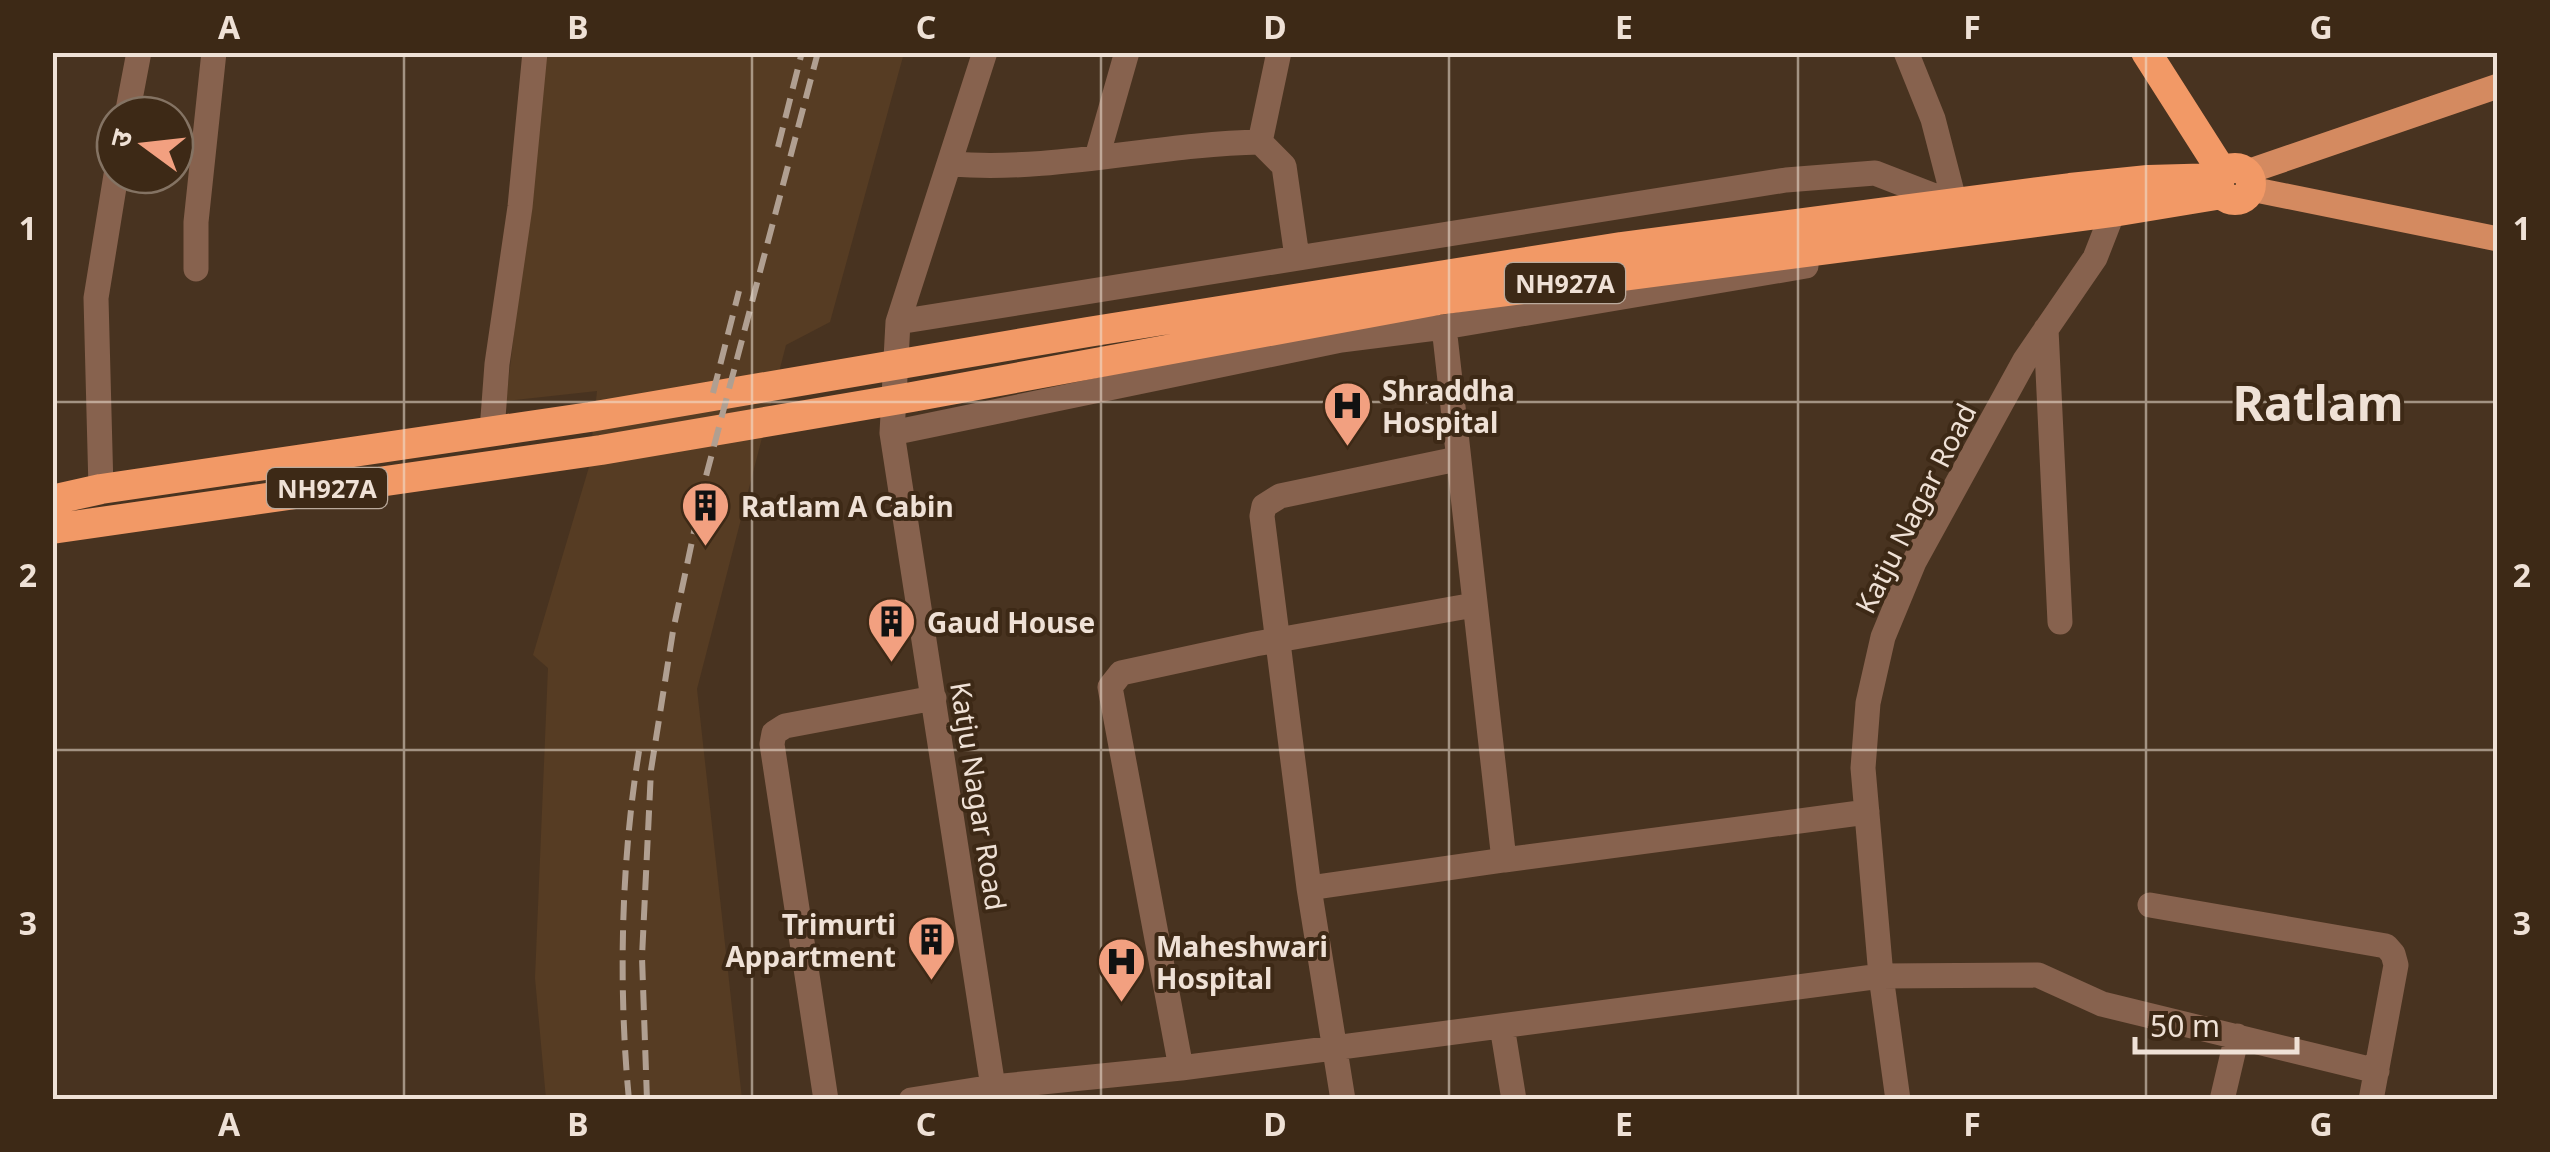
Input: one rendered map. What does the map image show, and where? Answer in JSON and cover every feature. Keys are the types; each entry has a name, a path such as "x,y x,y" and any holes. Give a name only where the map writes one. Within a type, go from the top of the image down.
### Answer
{"highway":[{"path":"2146,52 2233,179"},
{"path":"2164,52 2233,179"},
{"name":"NH927A","path":"52,529 601,450 1438,300 1954,218 2148,180 2233,179"},
{"name":"NH927A","path":"52,500 102,489 771,388 1621,247 1954,218 2113,212 2233,179"}],"main road":[{"path":"2233,179 2498,86"},
{"path":"2233,179 2498,239"}],"street":[{"path":"131,95 139,52"},
{"path":"196,269 196,222 214,52"},
{"path":"492,431 520,207 534,52"},
{"name":"Katju Nagar Road","path":"985,52 898,322 892,432 994,1093"},
{"path":"1097,157 1127,52"},
{"path":"1260,142 1279,52"},
{"path":"1906,52 1933,119 1954,218"},
{"path":"952,164 997,168 1216,143 1260,142 1284,166 1297,257"},
{"path":"898,322 1786,180 1875,173 1954,218"},
{"path":"102,489 96,298 113,195"},
{"name":"Katju Nagar Road","path":"1898,1100 1881,976 1862,768 1868,704 1883,637 1914,562 2025,360 2095,258 2113,212"},
{"path":"892,432 1341,340 1444,327 1855,258 1954,218"},
{"path":"1444,327 1504,860"},
{"path":"2046,329 2060,622"},
{"path":"1343,1100 1309,888 1262,516 1264,506 1280,496 1457,459"},
{"path":"1181,1068 1110,687 1121,673 1276,640 1474,605"},
{"path":"826,1100 772,744 774,733 786,726 934,698"},
{"path":"1309,888 1866,812"},
{"path":"2150,905 2386,946 2396,966 2372,1100"},
{"path":"912,1100 994,1093 1881,976 2038,974 2102,1004 2376,1070"},
{"path":"1502,1026 1514,1100"},
{"path":"2222,1100 2237,1036"}],"shaded area":[{"path":"543,53 904,53 830,322 786,345 697,689 742,1099 546,1099 535,978 548,668 533,655 589,467 597,391 506,401 539,120"}],"railway":[{"path":"778,147 802,52"},
{"path":"647,1100 642,957 651,770 673,631 705,480 818,52"},
{"path":"713,393 739,291"},
{"path":"629,1100 623,1012 623,922 640,745"}],"place":[{"name":"Shraddha Hospital","path":"1347,448"},
{"name":"Ratlam A Cabin","path":"706,548"},
{"name":"Gaud House","path":"892,664"},
{"name":"Trimurti Appartment","path":"931,982"},
{"name":"Maheshwari Hospital","path":"1121,1004"}],"district":[{"name":"Ratlam","path":"2318,402"}]}
